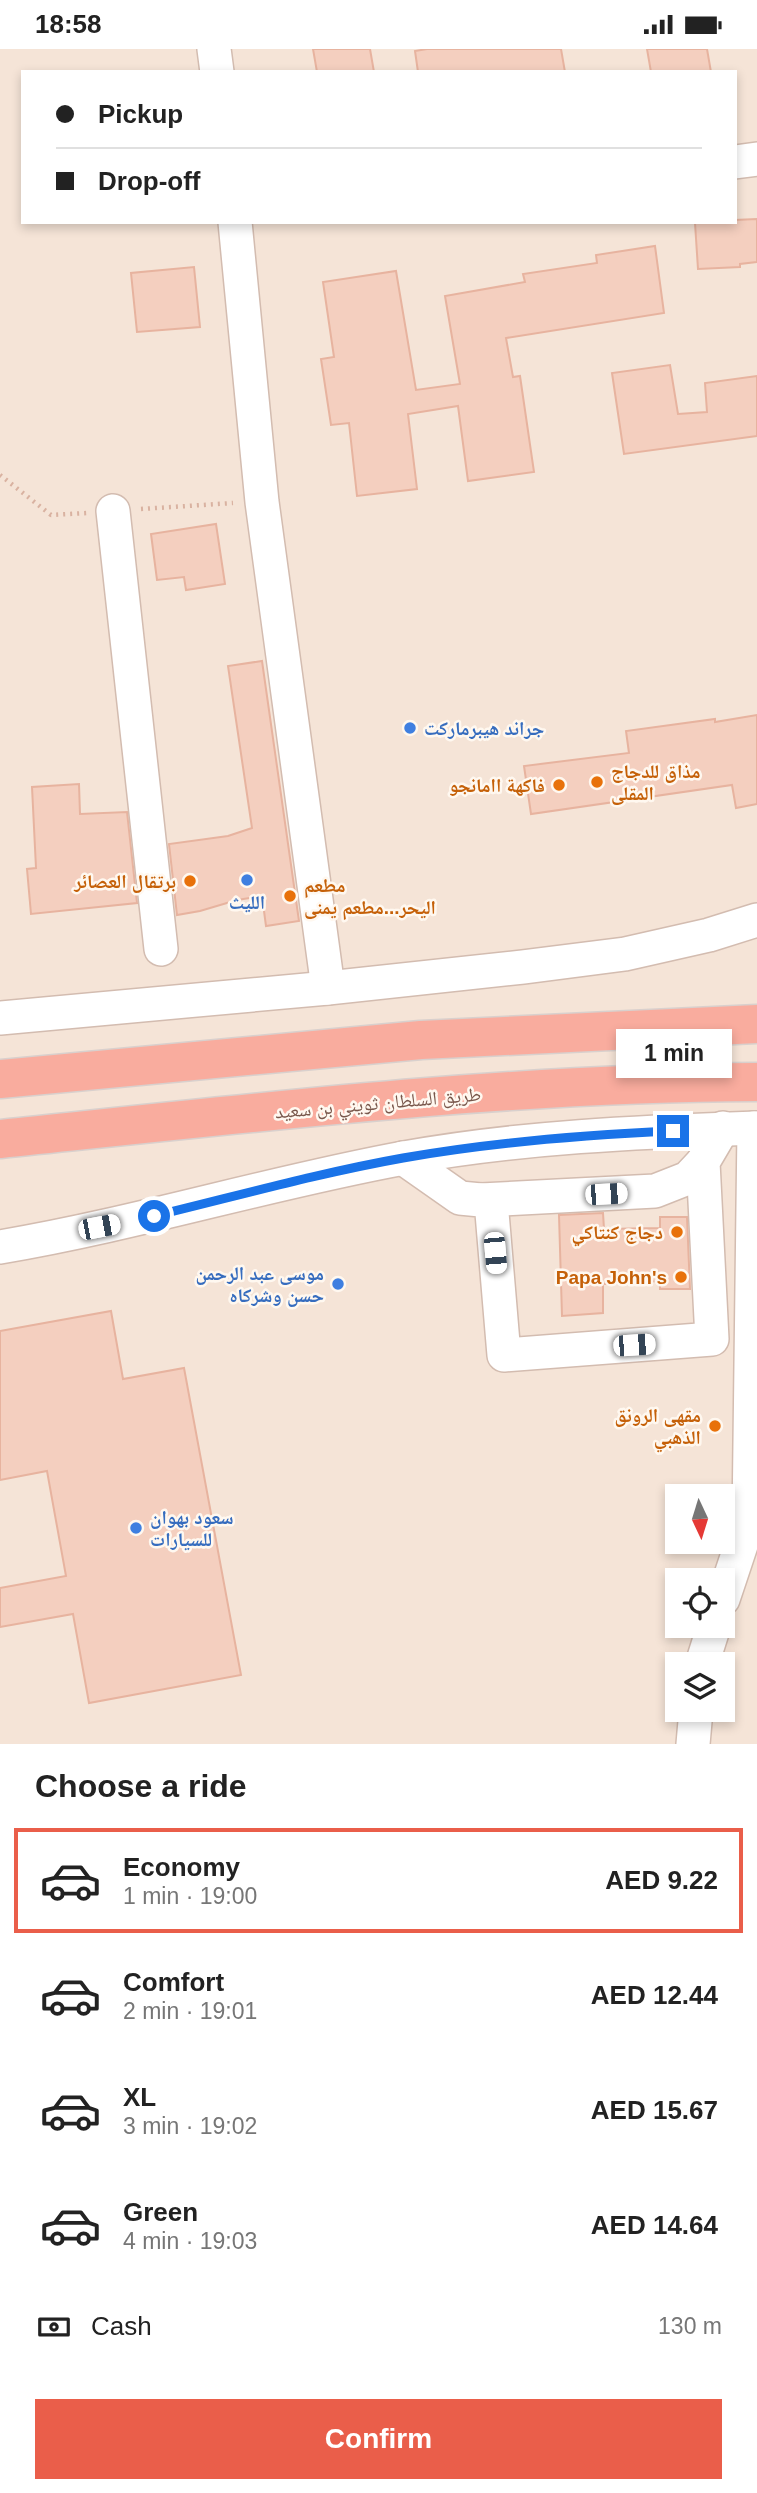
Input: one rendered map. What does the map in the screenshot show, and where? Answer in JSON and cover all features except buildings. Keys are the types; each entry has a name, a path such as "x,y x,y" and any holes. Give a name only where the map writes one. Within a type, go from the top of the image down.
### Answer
{"highway":[{"path":"421,1040 605,1005 757,999"},
{"path":"0,1079 421,1040 757,1024"},
{"name":"طريق السلطان ثويني بن سعيد","path":"0,1139 345,1104 654,1082 757,1082"}],"street":[{"path":"214,49 217,70"},
{"path":"737,162 757,159"},
{"path":"236,224 262,502 328,988"},
{"path":"113,511 161,949"},
{"path":"0,1018 328,988 625,954 709,935 757,920"},
{"path":"0,1247 154,1216 325,1174 403,1158 566,1136 745,1128"},
{"path":"481,1200 655,1191 688,1178 703,1162 745,1128"},
{"path":"735,1568 753,1521 745,1128"},
{"path":"403,1158 460,1198 491,1202 504,1355 712,1339 703,1162"},
{"path":"692,1744 695,1722"}],"shaded area":[{"path":"0,49 757,49 757,1744 0,1744"}],"place":[{"name":"جراند ه‍يبرماركت","path":"410,728"},
{"name":"مذاق للدجاج المقلى","path":"597,782"},
{"name":"فاكه‍ة اامانجو","path":"559,785"},
{"name":"الليث","path":"247,880"},
{"name":"برتقال العصاىٔر","path":"190,881"},
{"name":"مطعم اليحر...مطعم يمنى","path":"290,896"},
{"name":"دجاج كنتاكي","path":"677,1232"},
{"name":"Papa John's","path":"681,1277"},
{"name":"موسى عبد الرحمن حسن وشركاه","path":"338,1284"},
{"name":"مقهى الرونق الذهبي","path":"715,1426"},
{"name":"سعود بهوان للسيارات","path":"136,1528"}],"route":[{"path":"154,1216 325,1174 464,1148 566,1136 673,1131"}]}
